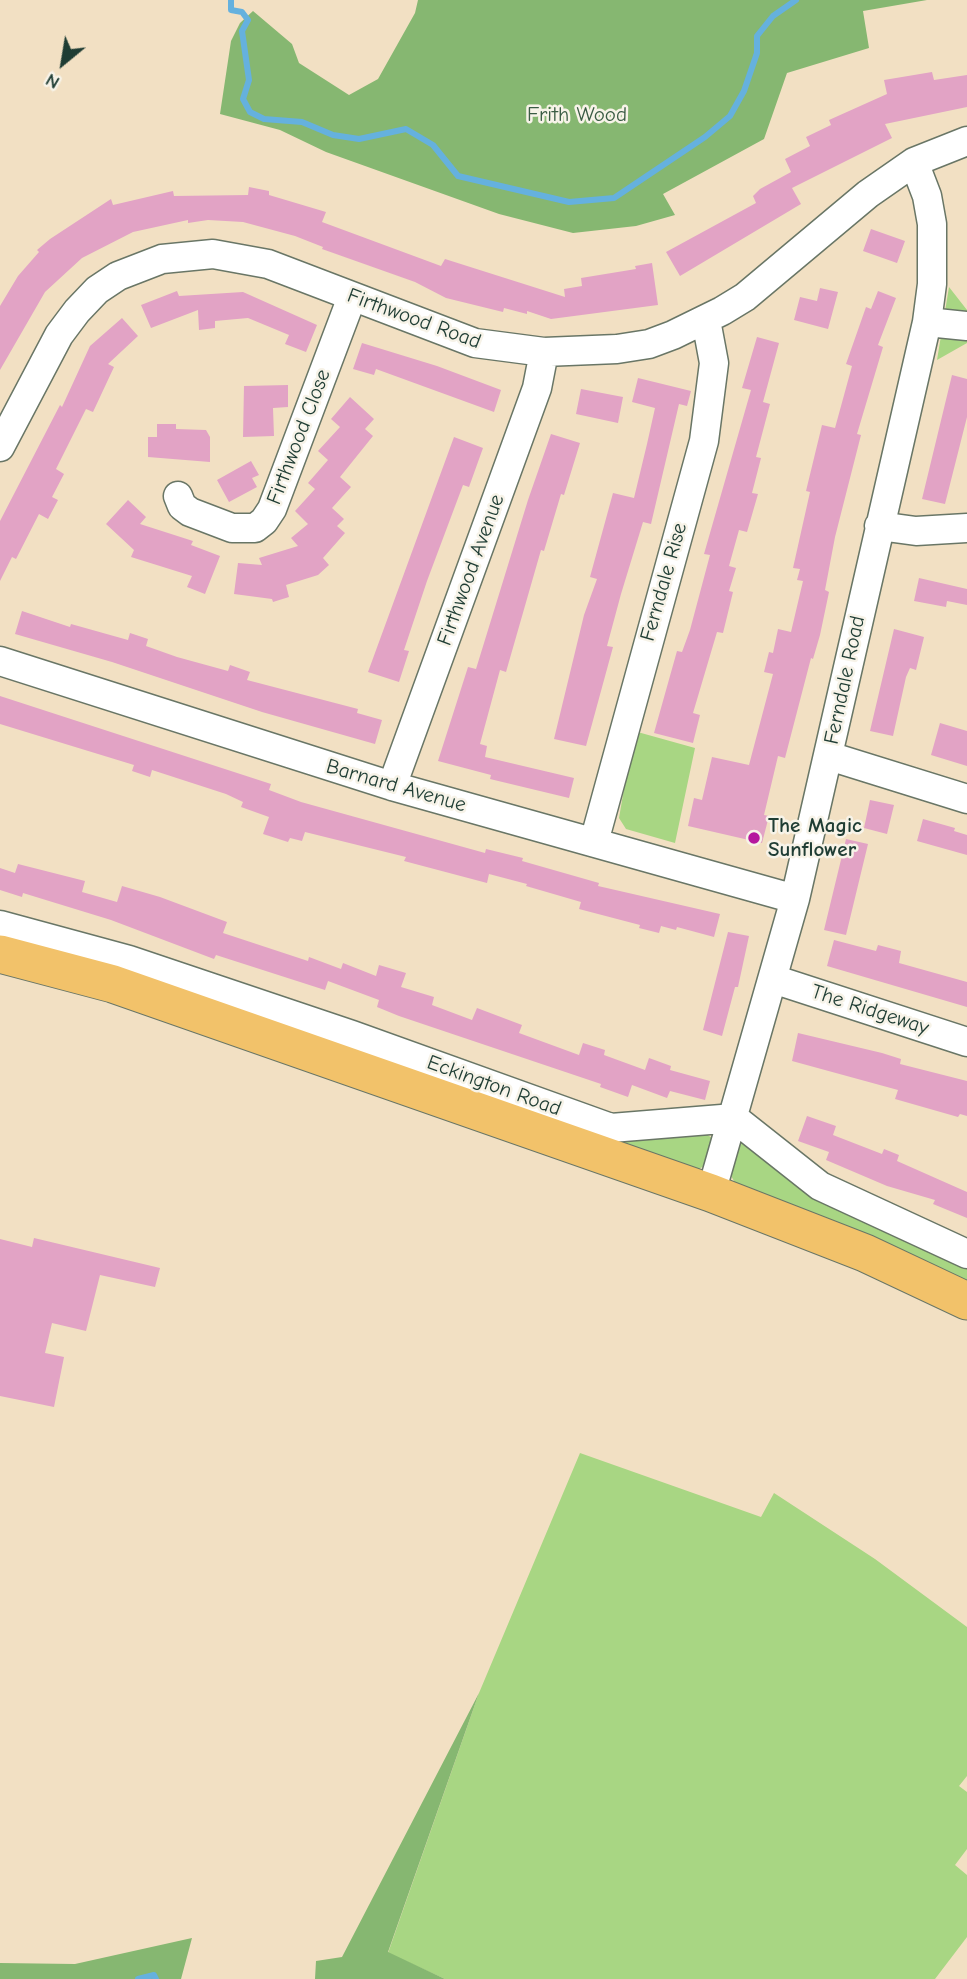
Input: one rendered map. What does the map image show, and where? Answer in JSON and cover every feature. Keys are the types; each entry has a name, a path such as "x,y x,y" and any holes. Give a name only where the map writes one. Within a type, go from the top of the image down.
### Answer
{"main road":[{"name":"Eckington Road","path":"0,954 126,988 711,1193 866,1253 967,1301"}],"street":[{"name":"Firthwood Road","path":"0,447 59,335 77,311 97,290 140,267 162,259 187,255 238,257 268,264 475,343 544,352 617,349 649,344 706,320 745,297 868,194 914,162 967,141"},
{"name":"Ferndale Road","path":"711,1193 795,899 927,321 932,284 932,224 927,196 914,162"},
{"name":"Firthwood Close","path":"178,496 182,506 190,512 232,528 255,528 264,521 272,509 352,297"},
{"name":"Ferndale Rise","path":"594,842 704,441 714,363 706,320"},
{"path":"927,321 967,326"},
{"name":"Firthwood Avenue","path":"392,786 537,388 544,352"},
{"path":"880,526 916,531 967,528"},
{"name":"Barnard Avenue","path":"0,661 392,786 795,899"},
{"path":"829,756 967,799"},
{"name":"Eckington Road","path":"0,925 130,960 352,1035 611,1128 734,1118"},
{"name":"The Ridgeway","path":"773,979 967,1042"},
{"path":"734,1118 820,1185 967,1254"}],"green space":[{"name":"Frith Wood","path":"418,0 927,0 863,11 869,48 787,73 764,139 663,194 675,215 636,226 573,233 499,214 326,152 280,130 220,114 231,41 240,23 253,11 292,44 299,63 349,95 378,79 415,13"},
{"path":"949,287 967,310 967,343 937,360"},
{"path":"634,731 695,748 675,843 626,829 619,818"},
{"path":"32,940 606,1134 702,1131 712,1138 708,1163 692,1174"},
{"path":"748,1139 967,1263 967,1288 735,1183 728,1170 739,1142"},
{"path":"580,1453 761,1517 774,1493 875,1559 967,1627 967,1776 959,1786 967,1792 967,1849 955,1865 967,1875 967,1937 935,1979 445,1979 388,1953 479,1693"},
{"path":"479,1693 388,1952 445,1979 315,1979 316,1961 342,1957"},
{"path":"192,1938 181,1979 0,1979 0,1963 75,1964"}],"building":[{"path":"932,72 934,80 967,75 967,107 885,124 892,138 792,188 801,204 680,276 666,252 756,203 753,196 760,189 791,172 785,159 810,146 806,137 831,125 829,120 887,94 884,80"},
{"path":"249,187 269,191 269,195 326,212 322,222 441,266 445,259 565,297 564,289 582,286 581,278 636,269 635,266 652,263 658,305 551,319 527,311 527,314 504,308 503,312 446,298 415,282 322,249 323,247 295,236 243,222 208,220 188,223 188,220 133,232 82,258 45,292 0,370 0,306 18,276 39,252 37,250 50,239 111,199 113,205 173,191 174,196 248,195"},
{"path":"871,229 905,241 897,263 863,251"},
{"path":"820,288 838,292 828,329 794,320 800,297 817,301"},
{"path":"177,291 179,296 243,292 317,325 306,352 285,344 289,335 248,318 215,321 215,328 199,330 198,310 151,328 141,305"},
{"path":"878,291 896,298 878,345 883,347 857,434 861,435 835,537 825,590 829,592 820,635 813,659 811,658 785,758 778,756 764,815 769,816 762,843 688,826 694,798 702,800 712,757 749,765 773,674 764,672 769,652 773,653 778,629 791,632 803,581 797,580 800,569 793,568 810,492 806,491 822,425 835,428 852,366 846,364 866,307 871,309"},
{"path":"122,318 138,336 108,364 114,367 93,412 86,409 56,469 64,474 52,497 58,500 48,519 39,514 16,559 12,557 0,581 0,521 60,405 62,407 90,346"},
{"path":"757,337 779,343 763,402 770,404 756,457 761,458 752,493 758,494 747,532 739,530 729,566 736,568 729,591 733,592 723,633 717,632 693,713 700,715 693,743 654,733 677,651 682,652 690,630 710,555 704,554 751,390 742,388"},
{"path":"362,343 437,366 501,390 494,412 376,369 374,375 353,369"},
{"path":"952,375 967,379 967,417 945,504 922,499"},
{"path":"638,378 691,391 687,406 679,404 651,524 643,522 621,594 607,646 613,647 586,746 554,739 584,615 597,579 590,577 613,493 634,498 647,444 655,408 632,402"},
{"path":"288,385 288,407 273,408 274,436 243,437 244,386"},
{"path":"581,389 623,397 618,423 576,414"},
{"path":"350,397 374,419 365,429 373,436 340,477 351,487 332,508 344,519 337,526 345,533 323,558 329,565 318,575 286,585 289,597 273,602 272,599 234,594 238,563 262,565 259,558 298,546 291,538 308,524 295,511 315,489 308,483 328,460 318,451 340,427 331,419"},
{"path":"157,424 176,424 176,429 206,430 210,437 210,462 148,457 148,437 157,437"},
{"path":"551,434 580,443 544,551 541,550 506,672 500,670 480,744 487,746 485,757 574,778 569,798 490,779 491,775 438,761 468,667 476,669"},
{"path":"454,437 483,448 469,487 463,485 427,581 404,650 409,651 399,682 368,672"},
{"path":"251,461 259,475 252,478 257,487 229,502 217,480"},
{"path":"128,500 146,517 140,524 193,541 191,545 220,556 205,594 187,587 192,576 131,557 134,550 106,524"},
{"path":"919,578 967,589 967,605 947,601 946,607 914,601"},
{"path":"22,611 70,627 71,624 128,640 130,633 148,639 146,646 177,657 228,671 230,665 250,672 247,680 358,709 357,713 382,720 375,744 262,712 112,662 15,634"},
{"path":"894,629 924,637 916,670 910,668 906,677 893,736 870,731"},
{"path":"0,696 271,784 269,790 301,802 485,853 486,849 523,858 522,861 599,883 598,886 720,914 714,937 677,927 676,930 661,926 659,933 639,928 640,925 579,909 581,902 489,874 487,883 404,861 406,857 305,832 302,841 290,838 288,842 263,834 269,817 241,807 243,802 226,794 152,770 150,777 132,771 134,765 0,724"},
{"path":"940,723 967,731 967,766 931,755"},
{"path":"870,800 894,805 887,834 864,828"},
{"path":"923,819 955,828 954,831 967,835 967,855 917,841"},
{"path":"846,839 868,844 846,935 824,930"},
{"path":"18,864 85,881 82,892 117,902 122,886 160,897 227,922 223,933 308,961 309,957 341,969 343,963 376,976 379,965 406,973 401,987 434,997 432,1005 472,1020 477,1008 522,1025 519,1033 579,1055 583,1043 605,1050 604,1055 645,1070 649,1058 671,1066 670,1070 710,1081 705,1100 670,1091 667,1098 632,1085 628,1097 600,1087 601,1084 399,1016 377,1007 379,1000 328,981 325,990 216,955 214,959 111,920 23,893 22,897 0,890 0,868 15,873"},
{"path":"728,932 749,936 738,987 735,987 722,1036 703,1030"},
{"path":"834,940 876,951 878,945 901,951 899,963 967,982 967,1007 827,966"},
{"path":"798,1033 882,1053 901,1059 900,1064 967,1081 967,1116 960,1114 958,1117 895,1099 898,1090 792,1061"},
{"path":"807,1116 836,1126 833,1135 882,1154 884,1149 899,1155 897,1161 967,1192 967,1218 933,1204 935,1200 887,1186 826,1160 829,1152 798,1141"},
{"path":"34,1238 160,1268 155,1287 100,1275 86,1331 52,1323 45,1353 64,1357 54,1407 0,1396 0,1239 32,1247"}],"waterway":[{"path":"231,0 231,10 242,12 248,20 242,31 249,80 243,99 250,112 264,119 302,122 333,135 359,139 406,129 433,145 458,176 569,202 614,198 705,137 730,116 744,91 757,53 757,36 773,16 796,0"},
{"path":"138,1979 154,1975 156,1979"}],"place":[{"name":"The Magic Sunflower","path":"754,838"}]}
